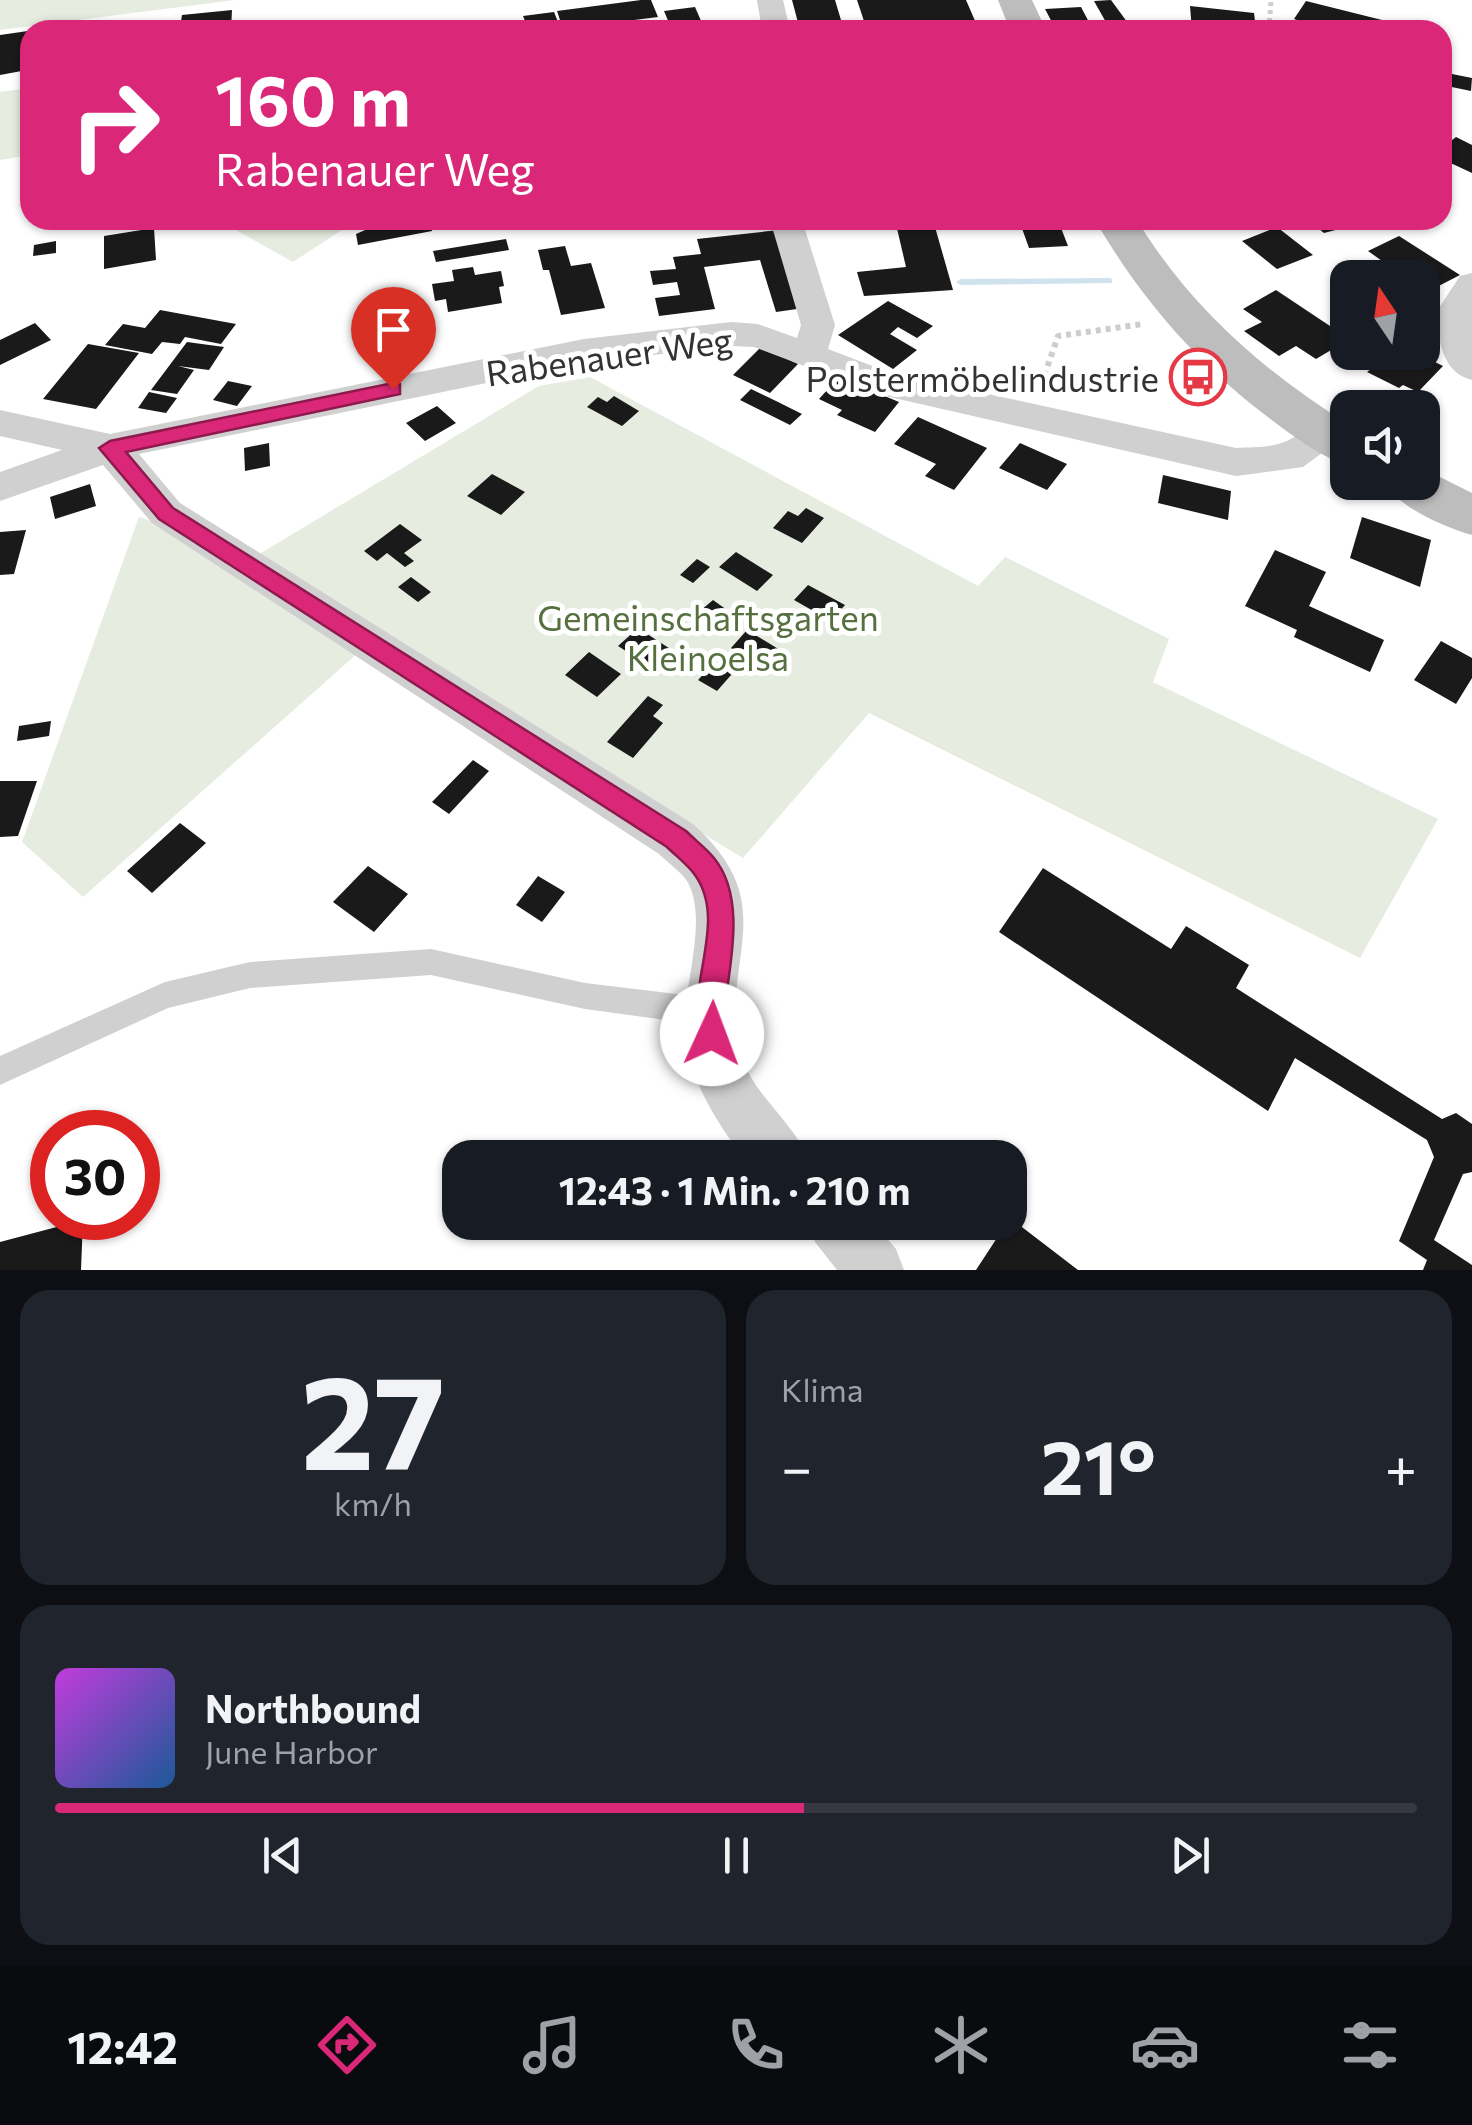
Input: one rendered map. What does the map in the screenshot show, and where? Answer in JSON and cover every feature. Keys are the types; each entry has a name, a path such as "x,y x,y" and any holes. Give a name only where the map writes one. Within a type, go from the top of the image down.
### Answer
{"main road":[{"path":"1121,230 1184,318 1252,381 1330,436"},
{"path":"1440,499 1472,516"}],"street":[{"path":"789,230 818,325 817,336 806,352"},
{"path":"1472,284 1452,314 1461,356 1472,368"},
{"name":"Rabenauer Weg","path":"0,423 110,448 584,351 731,334 758,336 806,352 881,384 1236,462 1290,456 1330,442"},
{"path":"0,487 110,448 166,513 676,839 707,869 719,903 718,952 710,1012 715,1056 749,1121 765,1140"},
{"path":"850,1240 876,1270"}],"lane":[{"path":"0,1071 166,995 250,975 431,962 585,996 710,1012"}],"path":[{"path":"997,410 1000,400 1039,390 1058,336 1184,318"}],"green space":[{"path":"0,0 235,0 78,20 20,20 20,27 0,30"},
{"path":"20,89 20,157 0,160 0,92"},
{"path":"236,230 342,230 293,262"},
{"name":"Gemeinschaftsgarten Kleinoelsa","path":"590,377 978,586 1005,557 1169,639 1153,682 1438,819 1360,958 869,713 743,858 377,636 83,897 22,842 139,517 256,556 539,386"}],"building":[{"path":"651,0 658,17 560,20 557,11"},
{"path":"792,0 835,0 841,20 797,20"},
{"path":"857,0 966,0 975,20 864,20"},
{"path":"1111,0 1126,20 1105,20 1094,1"},
{"path":"1306,1 1382,20 1297,20 1294,19"},
{"path":"1190,6 1254,13 1255,20 1191,20"},
{"path":"695,7 701,20 668,20 664,11"},
{"path":"1081,7 1088,20 1051,20 1045,9"},
{"path":"232,10 232,20 181,20 182,15"},
{"path":"554,12 557,20 525,20 523,16"},
{"path":"20,32 20,71 0,75 0,35"},
{"path":"1452,74 1472,78 1471,91 1452,87"},
{"path":"1456,137 1472,145 1472,173 1452,164 1452,140"},
{"path":"154,230 156,260 104,269 104,236"},
{"path":"365,230 432,231 358,245 356,234"},
{"path":"779,230 804,308 776,312 760,260 704,267 715,309 659,316 655,298 680,295 677,282 653,285 650,271 676,269 673,257 701,254 697,239"},
{"path":"897,230 936,230 953,290 864,296 857,272 906,267"},
{"path":"1023,230 1062,230 1068,246 1029,248"},
{"path":"1270,230 1281,230 1313,255 1277,269 1242,241"},
{"path":"1399,236 1437,260 1381,260 1368,251"},
{"path":"506,239 509,250 436,262 433,251"},
{"path":"56,241 56,253 33,256 34,245"},
{"path":"565,246 571,266 591,263 605,308 561,315 549,270 543,270 538,250"},
{"path":"1440,262 1460,275 1440,285"},
{"path":"473,267 475,275 501,271 502,303 448,312 446,299 435,301 432,284 454,281 452,270"},
{"path":"1276,290 1330,326 1330,351 1316,359 1296,346 1279,356 1244,331 1262,322 1243,309"},
{"path":"888,301 933,326 917,338 898,327 890,334 917,350 893,369 838,335"},
{"path":"160,310 236,324 221,344 185,337 180,344 162,342 152,354 105,345 123,324 145,328"},
{"path":"35,323 51,340 0,365 0,340"},
{"path":"187,342 224,347 209,370 178,366 194,370 177,394 151,390"},
{"path":"88,344 139,353 96,409 43,399"},
{"path":"761,347 798,364 770,393 733,375"},
{"path":"1439,370 1420,390 1403,385 1399,388 1367,372"},
{"path":"839,377 899,402 875,432 837,415 842,410 819,399"},
{"path":"228,381 252,386 237,406 213,400"},
{"path":"751,389 802,414 790,425 740,400"},
{"path":"149,392 177,398 166,413 138,408"},
{"path":"614,396 639,411 622,426 587,407 598,397 607,402"},
{"path":"437,406 456,423 425,441 406,423"},
{"path":"918,417 987,448 954,490 925,476 936,464 894,444"},
{"path":"269,443 270,466 245,471 244,448"},
{"path":"1020,443 1067,464 1047,490 999,468"},
{"path":"492,474 525,492 501,515 467,496"},
{"path":"1163,475 1231,491 1228,520 1158,503"},
{"path":"90,484 96,506 55,519 50,497"},
{"path":"806,508 824,518 802,543 773,528 788,511 798,516"},
{"path":"1362,517 1431,540 1420,587 1350,558"},
{"path":"400,524 422,540 404,553 414,561 405,567 387,553 377,561 364,551"},
{"path":"26,530 14,574 0,575 0,532"},
{"path":"1275,550 1326,572 1309,606 1384,640 1370,672 1294,637 1297,630 1245,606"},
{"path":"736,552 773,575 757,591 719,567"},
{"path":"697,559 710,567 693,583 680,575"},
{"path":"411,577 431,592 418,602 398,587"},
{"path":"808,585 845,605 831,621 794,600"},
{"path":"713,600 734,615 714,633 693,617"},
{"path":"638,628 675,652 657,671 618,646"},
{"path":"747,630 780,650 763,668 731,648"},
{"path":"1441,641 1472,658 1472,678 1456,704 1414,680"},
{"path":"589,652 621,674 597,697 565,675"},
{"path":"714,663 732,674 717,691 698,680"},
{"path":"648,696 663,705 653,716 663,723 633,758 607,742"},
{"path":"51,721 49,736 17,741 19,726"},
{"path":"473,760 489,771 449,814 432,802"},
{"path":"0,781 37,781 18,836 0,837"},
{"path":"180,823 206,843 152,893 127,871"},
{"path":"368,866 408,894 374,932 333,902"},
{"path":"1043,868 1171,949 1186,926 1249,965 1236,988 1442,1119 1456,1113 1472,1124 1472,1172 1463,1174 1434,1240 1472,1265 1472,1270 1423,1270 1427,1260 1399,1241 1434,1157 1427,1140 1295,1058 1268,1111 999,932"},
{"path":"538,876 565,892 542,922 516,905"},
{"path":"1027,1231 1078,1270 976,1270 996,1240 1027,1240"},
{"path":"30,1234 30,1240 82,1240 81,1270 0,1270 0,1242"}],"waterway":[{"path":"961,282 1109,281"}],"place":[{"name":"Polstermöbelindustrie","path":"1198,377"}],"route":[{"path":"393,389 110,448 166,513 676,839 707,869 719,903 718,952 710,1012 712,1034"}]}
